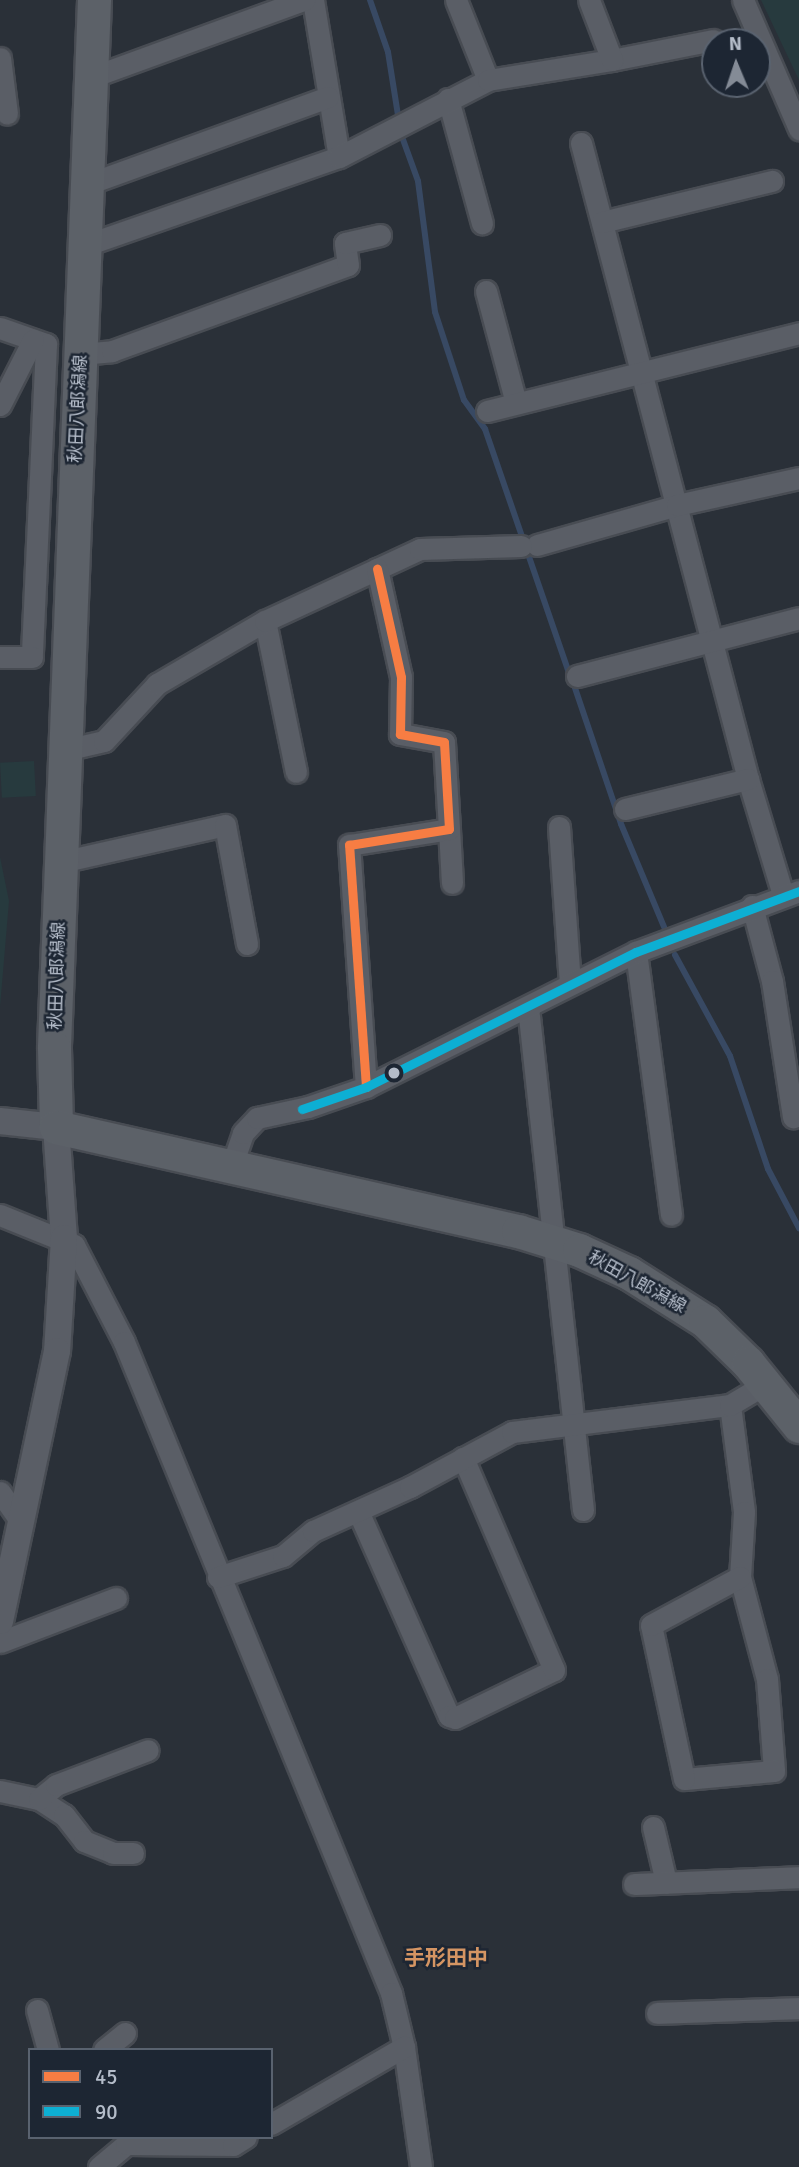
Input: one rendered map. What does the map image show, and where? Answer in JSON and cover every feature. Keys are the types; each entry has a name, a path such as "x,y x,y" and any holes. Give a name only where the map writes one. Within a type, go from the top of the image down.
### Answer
{"main road":[{"name":"秋田八郎潟線","path":"94,0 61,862 56,1128 232,1165 555,1242 603,1260 680,1304 728,1342 766,1383 799,1426"}],"street":[{"path":"92,77 304,0"},
{"path":"313,0 339,156"},
{"path":"456,0 488,80"},
{"path":"589,0 612,60"},
{"path":"743,0 799,129"},
{"path":"86,246 339,156 488,80 701,42"},
{"path":"0,58 6,114"},
{"path":"88,184 328,97"},
{"path":"448,99 482,223"},
{"path":"232,1165 243,1133 257,1118 308,1107 366,1087 636,952 791,893 748,779 581,143"},
{"path":"603,222 772,181"},
{"path":"80,354 112,351 348,265 345,243 380,234"},
{"path":"486,291 516,403"},
{"path":"0,328 46,344 32,657 0,657"},
{"path":"487,411 799,333"},
{"path":"0,405 33,340"},
{"path":"41,447 76,450"},
{"path":"65,750 104,741 157,684 265,621 420,549 529,546 677,505 799,478"},
{"path":"377,569 401,677 400,734 444,742 452,883"},
{"path":"577,676 710,639 799,618"},
{"path":"265,621 296,772"},
{"path":"625,809 748,779"},
{"path":"61,862 225,825 247,944"},
{"path":"559,827 570,984"},
{"path":"366,1087 349,845 449,829"},
{"path":"752,906 772,981 793,1117"},
{"path":"636,952 671,1215"},
{"path":"528,1007 583,1510"},
{"path":"0,1121 56,1128 64,1238 57,1351 0,1621"},
{"path":"0,1215 64,1238 81,1256 124,1342 218,1577 387,1980 404,2047 421,2167"},
{"path":"218,1577 283,1556 313,1531 358,1511 512,1432 730,1405 766,1383"},
{"path":"730,1405 744,1512 740,1577 767,1679 774,1771 684,1779 651,1625 740,1577"},
{"path":"358,1511 449,1716 455,1717 554,1670 463,1458"},
{"path":"0,1492 22,1523"},
{"path":"0,1642 116,1598"},
{"path":"39,1799 56,1785 148,1750"},
{"path":"0,1791 39,1799 64,1815 84,1841 113,1853 133,1853"},
{"path":"653,1827 666,1882"},
{"path":"634,1884 799,1877"},
{"path":"657,2014 799,2008"},
{"path":"37,2010 47,2048"},
{"path":"106,2048 125,2033"},
{"path":"273,2123 404,2047"},
{"path":"99,2167 123,2140 233,2145 243,2139"}],"green space":[{"path":"761,0 799,0 799,80"},
{"path":"34,761 36,796 2,798 0,763"},
{"path":"0,857 9,901 0,1007"}],"waterway":[{"path":"370,0 388,52 398,115"},
{"path":"401,134 418,181 435,312 464,400 485,429 569,673"},
{"path":"575,688 621,824 664,927"},
{"path":"675,955 730,1056 768,1169 799,1228"}],"transit line":[{"name":"45","path":"366,1087 349,845 449,829 444,742 400,734 401,677 377,569"},
{"name":"90","path":"302,1109 366,1087 636,952 799,891"}],"district":[{"name":"手形田中","path":"446,1958"}]}
